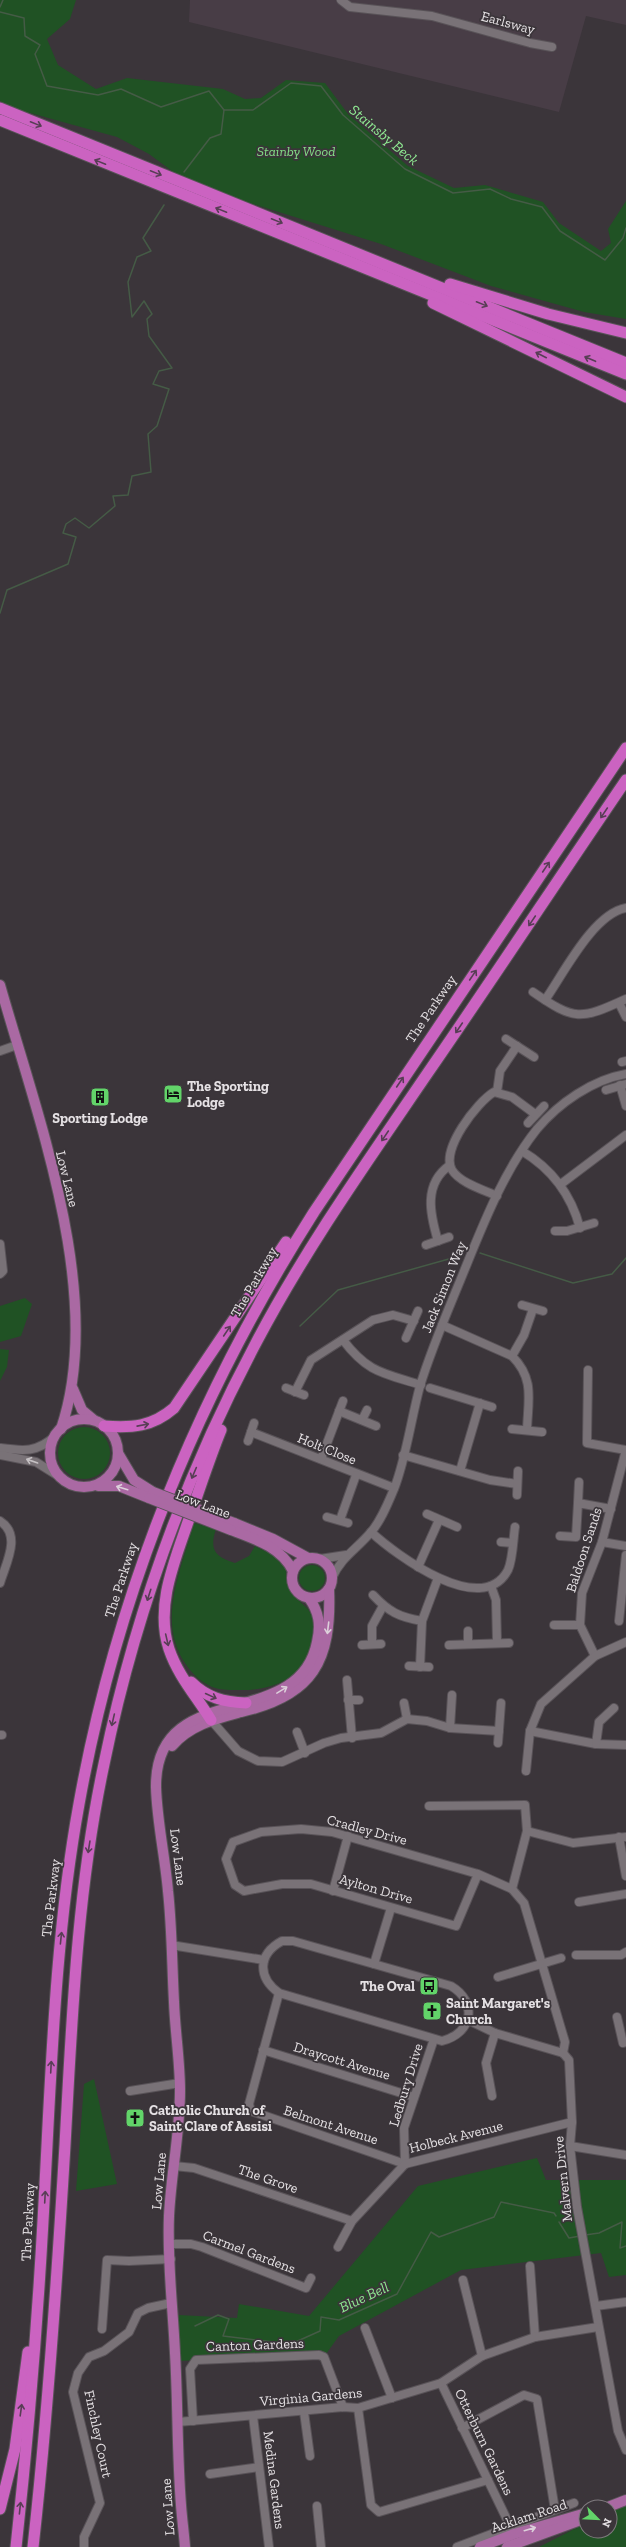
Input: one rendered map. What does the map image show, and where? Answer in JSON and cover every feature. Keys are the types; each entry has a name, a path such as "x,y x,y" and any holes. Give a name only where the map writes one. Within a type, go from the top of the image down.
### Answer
{"highway":[{"path":"0,108 626,362"},
{"path":"0,120 626,374"},
{"path":"368,258 514,304 626,333"},
{"path":"348,261 386,283 482,325 626,397"},
{"name":"The Parkway","path":"16,2547 28,2435 43,2223 55,2009 66,1890 87,1764 107,1677 125,1615 169,1491 224,1369 258,1304 295,1241 626,748"},
{"path":"33,2547 43,2459 55,2317 78,1933 89,1846 103,1767 135,1640 169,1536 213,1431 272,1312 336,1208 626,780"},
{"path":"100,1424 144,1426 160,1419 174,1408 333,1173 371,1127"},
{"path":"209,1717 180,1674 173,1659 166,1640 164,1615 173,1570 214,1448 272,1312"},
{"path":"173,1659 191,1681 204,1693 225,1701 246,1703"},
{"path":"0,2509 15,2449 43,2223"},
{"path":"39,2547 43,2459"}],"main road":[{"name":"Low Lane","path":"0,985 47,1154 69,1250 75,1306 73,1384 77,1402 85,1414 100,1424"},
{"name":"Low Lane","path":"58,1433 73,1384"},
{"path":"77,1420 100,1424 114,1438 118,1453 111,1474 92,1486 78,1487 60,1477 51,1460 51,1448 58,1433 77,1420"},
{"name":"Low Lane","path":"118,1453 134,1480 151,1495"},
{"name":"Low Lane","path":"92,1486 119,1486 151,1495 232,1526 273,1539 308,1558"},
{"name":"Low Lane","path":"232,1526 271,1547 289,1563 293,1571"},
{"path":"308,1558 320,1559 331,1570 332,1578 329,1589 320,1597 309,1598 302,1596 293,1585 293,1571 301,1560 308,1558"},
{"name":"Low Lane","path":"209,1717 270,1705 288,1696 302,1685 315,1669 324,1648 329,1620 329,1589"},
{"name":"Low Lane","path":"185,2547 180,2501 178,2422 171,2302 169,2218 180,2083 168,1890 157,1809 157,1770 162,1752 171,1737 188,1723 273,1695 288,1687 302,1673 314,1656 319,1622 318,1614 309,1598"},
{"name":"Acklam Road","path":"480,2547 512,2531 578,2515"},
{"name":"Acklam Road","path":"507,2547 578,2521"}],"street":[{"name":"Earlsway","path":"341,0 350,7 432,16 552,47"},
{"path":"545,1000 600,921 614,911 626,908"},
{"path":"533,992 562,1011 580,1016 592,1014 622,1001 626,1017"},
{"path":"506,1039 534,1057"},
{"path":"0,1051 17,1045"},
{"path":"497,1092 500,1071 517,1046"},
{"name":"Jack Simon Way","path":"332,1578 338,1565 346,1555 371,1532 394,1488 421,1385 442,1325 475,1243 497,1196 522,1151 538,1129 572,1098 593,1085 626,1074"},
{"path":"606,1090 623,1085 626,1106"},
{"path":"497,1196 459,1177 450,1165 451,1148 474,1110 482,1100 497,1092 518,1100 535,1114"},
{"path":"528,1123 544,1106"},
{"path":"561,1184 626,1136"},
{"path":"522,1151 544,1166 561,1184 576,1212 580,1228"},
{"path":"438,1240 432,1216 431,1194 438,1175 450,1165"},
{"path":"555,1231 580,1228 594,1223"},
{"path":"426,1245 449,1237"},
{"path":"0,1244 2,1271 0,1274"},
{"path":"522,1305 543,1312"},
{"path":"512,1356 524,1335 533,1309"},
{"path":"406,1338 418,1311"},
{"path":"295,1392 311,1360 373,1320 384,1316 403,1317 414,1321"},
{"path":"442,1325 512,1356 525,1371 528,1386 527,1430"},
{"path":"343,1340 357,1358 366,1365 421,1385"},
{"path":"588,1370 587,1443 626,1450"},
{"path":"286,1388 304,1395"},
{"path":"430,1388 492,1407"},
{"path":"321,1459 343,1401"},
{"path":"460,1471 480,1403"},
{"path":"362,1420 367,1410"},
{"path":"339,1411 376,1426"},
{"path":"248,1441 254,1423"},
{"path":"512,1429 542,1432"},
{"name":"Holt Close","path":"251,1432 321,1459 356,1475 394,1488"},
{"path":"0,1448 30,1451 42,1447 58,1433"},
{"name":"Baldoon Sands","path":"595,1656 580,1625 582,1593 602,1542 611,1509 623,1477 626,1450"},
{"path":"0,1455 36,1462 60,1477"},
{"path":"403,1455 490,1480 517,1484"},
{"path":"517,1495 518,1471"},
{"path":"340,1520 356,1475"},
{"path":"560,1536 576,1537 579,1482"},
{"path":"578,1503 611,1509"},
{"path":"427,1514 457,1527"},
{"path":"327,1517 348,1523"},
{"path":"418,1567 439,1520"},
{"path":"0,1521 6,1525 12,1534 0,1583"},
{"path":"371,1532 398,1555 418,1567 438,1578 469,1587 491,1586 499,1580 508,1569 515,1528"},
{"path":"501,1542 513,1543"},
{"path":"602,1542 626,1546"},
{"path":"320,1559 346,1555"},
{"path":"618,1621 626,1555"},
{"path":"420,1667 422,1621 438,1578"},
{"path":"491,1586 496,1600 497,1642"},
{"path":"373,1594 383,1606 401,1617 422,1621"},
{"path":"372,1644 372,1626 383,1606"},
{"path":"554,1625 580,1625"},
{"path":"468,1631 468,1644"},
{"path":"526,1771 530,1731 541,1704 595,1656 626,1642"},
{"path":"449,1644 509,1643"},
{"path":"362,1645 381,1644"},
{"path":"409,1666 429,1667"},
{"path":"347,1680 352,1738"},
{"path":"450,1728 452,1695"},
{"path":"348,1700 359,1700"},
{"path":"404,1702 407,1719"},
{"path":"498,1743 500,1703"},
{"path":"596,1744 599,1722 614,1708"},
{"path":"209,1717 238,1751 258,1761 282,1762 305,1753 324,1743 340,1738 381,1734 407,1719 426,1721 450,1728 499,1731"},
{"path":"530,1731 596,1744 626,1745"},
{"path":"297,1732 305,1753"},
{"path":"429,1806 525,1805 527,1831 512,1889"},
{"name":"Cradley Drive","path":"235,1885 226,1859 233,1842 262,1832 301,1829 348,1836 478,1874 512,1889"},
{"path":"527,1831 573,1843 622,1837 626,1876"},
{"path":"333,1891 348,1836"},
{"name":"Aylton Drive","path":"235,1885 244,1891 253,1891 295,1883 311,1884 456,1926 478,1874"},
{"name":"Malvern Drive","path":"512,1889 524,1902 565,2042 562,2053 569,2060 572,2122 570,2146 577,2207 586,2249 596,2306 598,2327 618,2431 626,2450"},
{"path":"579,1902 626,1894"},
{"path":"374,1964 391,1908"},
{"path":"282,1941 293,1941 374,1964 451,1986 460,1992 467,2002 468,2020 463,2030 452,2038 442,2041 278,1993 269,1986 264,1977 264,1960 272,1946 282,1941"},
{"path":"171,1945 264,1960"},
{"path":"576,1955 621,1955 626,1952"},
{"path":"498,1976 561,1958"},
{"name":"Belmont Avenue","path":"278,1993 249,2104 251,2111 405,2164"},
{"path":"617,2017 623,2042 626,2042"},
{"path":"468,2020 495,2033 562,2053"},
{"path":"492,2096 486,2063 495,2033"},
{"name":"Ledbury Drive","path":"405,2164 404,2128 434,2038"},
{"name":"Draycott Avenue","path":"263,2050 414,2097"},
{"path":"130,2091 180,2083"},
{"name":"Holbeck Avenue","path":"338,2247 352,2221 405,2164 572,2122"},
{"path":"570,2146 626,2155"},
{"name":"The Grove","path":"174,2166 194,2168 352,2221"},
{"name":"Carmel Gardens","path":"170,2244 191,2244 202,2247 306,2288 312,2278"},
{"path":"102,2329 108,2260 129,2261 171,2259"},
{"path":"530,2266 535,2337"},
{"path":"463,2280 482,2356"},
{"name":"Finchley Court","path":"84,2547 84,2537 100,2503 73,2392 78,2373 89,2357 104,2351 129,2332 138,2313 148,2308 171,2302"},
{"path":"596,2306 626,2302"},
{"name":"Virginia Gardens","path":"178,2422 358,2408 441,2383 482,2356 535,2337 598,2327"},
{"path":"365,2328 392,2398"},
{"name":"Canton Gardens","path":"193,2421 190,2370 196,2360 319,2355 324,2357 343,2408"},
{"name":"Otterburn Gardens","path":"441,2383 512,2531"},
{"path":"462,2428 524,2395 537,2399 555,2510"},
{"path":"358,2408 371,2505 379,2512 488,2480"},
{"path":"304,2412 310,2456"},
{"name":"Medina Gardens","path":"253,2416 269,2547"},
{"path":"210,2474 259,2467"},
{"path":"456,2547 512,2531 555,2510 574,2503"},
{"path":"317,2506 321,2547"}],"shaded area":[{"path":"190,0 626,0 626,25 586,16 559,112 189,22"}],"green space":[{"name":"Stainby Wood","path":"0,0 76,0 70,19 47,39 58,65 96,89 127,78 223,89 245,99 261,98 286,80 325,83 348,114 408,166 454,188 485,185 543,202 559,223 601,251 611,243 608,229 626,201 626,319 584,312 491,286 381,244 234,198 176,174 149,154 117,137 12,108 0,101"},
{"path":"25,1298 32,1304 21,1336 0,1342 0,1306"},
{"path":"0,1349 9,1350 7,1367 0,1381"},
{"path":"79,1427 89,1427 103,1434 110,1448 110,1458 103,1472 89,1479 79,1479 69,1475 62,1468 58,1458 58,1448 62,1438 69,1431"},
{"path":"194,1523 216,1529 213,1542 215,1552 228,1561 235,1563 249,1556 255,1546 273,1555 286,1569 287,1582 290,1591 312,1616 314,1626 313,1640 309,1653 303,1664 286,1680 275,1685 250,1690 220,1689 204,1683 198,1678 180,1655 175,1642 172,1627 172,1613 177,1582"},
{"path":"312,1565 321,1569 325,1578 321,1587 312,1591 303,1587 299,1578 303,1569"},
{"path":"94,2079 117,2184 76,2191 84,2084"},
{"path":"537,2158 546,2180 626,2180 626,2275 609,2277 601,2253 461,2270 339,2336 326,2354 180,2361 178,2315 237,2318 239,2304 309,2316 418,2186"},
{"path":"626,2503 626,2547 539,2547 578,2527 578,2539 618,2539 618,2507"}],"waterway":[{"path":"0,7 3,0"},
{"path":"0,12 24,18 25,36 40,45 35,54 47,86 98,95 121,89 161,107 209,91 224,110"},
{"name":"Stainsby Beck","path":"224,110 253,110 291,83 321,86 343,115 405,169 453,193 490,189 511,199 542,207 560,231 605,260 623,238 626,228"},
{"path":"184,172 210,138 221,134 224,110"},
{"path":"0,613 7,590 68,564 76,537 63,533 66,524 75,518 89,528 115,506 113,496 128,495 132,476 151,472 148,434 157,426 169,389 153,384 159,371 172,368 149,336 147,319 152,314 144,301 132,317 128,282 137,257 151,251 143,238 164,205"},
{"path":"480,1253 573,1283 612,1274 626,1258"},
{"path":"300,1326 338,1290 463,1255"},
{"name":"Blue Bell","path":"195,2326 218,2315 229,2319 223,2336 291,2344 320,2331 321,2317 339,2320 397,2294 431,2232 439,2237 494,2217 501,2202 554,2213 556,2216"},
{"name":"Blue Bell","path":"559,2222 569,2238 580,2236"},
{"name":"Blue Bell","path":"585,2235 599,2233 622,2222 620,2248 626,2246"}],"place":[{"name":"The Sporting Lodge","path":"173,1094"},
{"name":"Sporting Lodge","path":"100,1097"},
{"name":"The Oval","path":"429,1986"},
{"name":"Saint Margaret's Church","path":"432,2011"},
{"name":"Catholic Church of Saint Clare of Assisi","path":"135,2118"}]}
